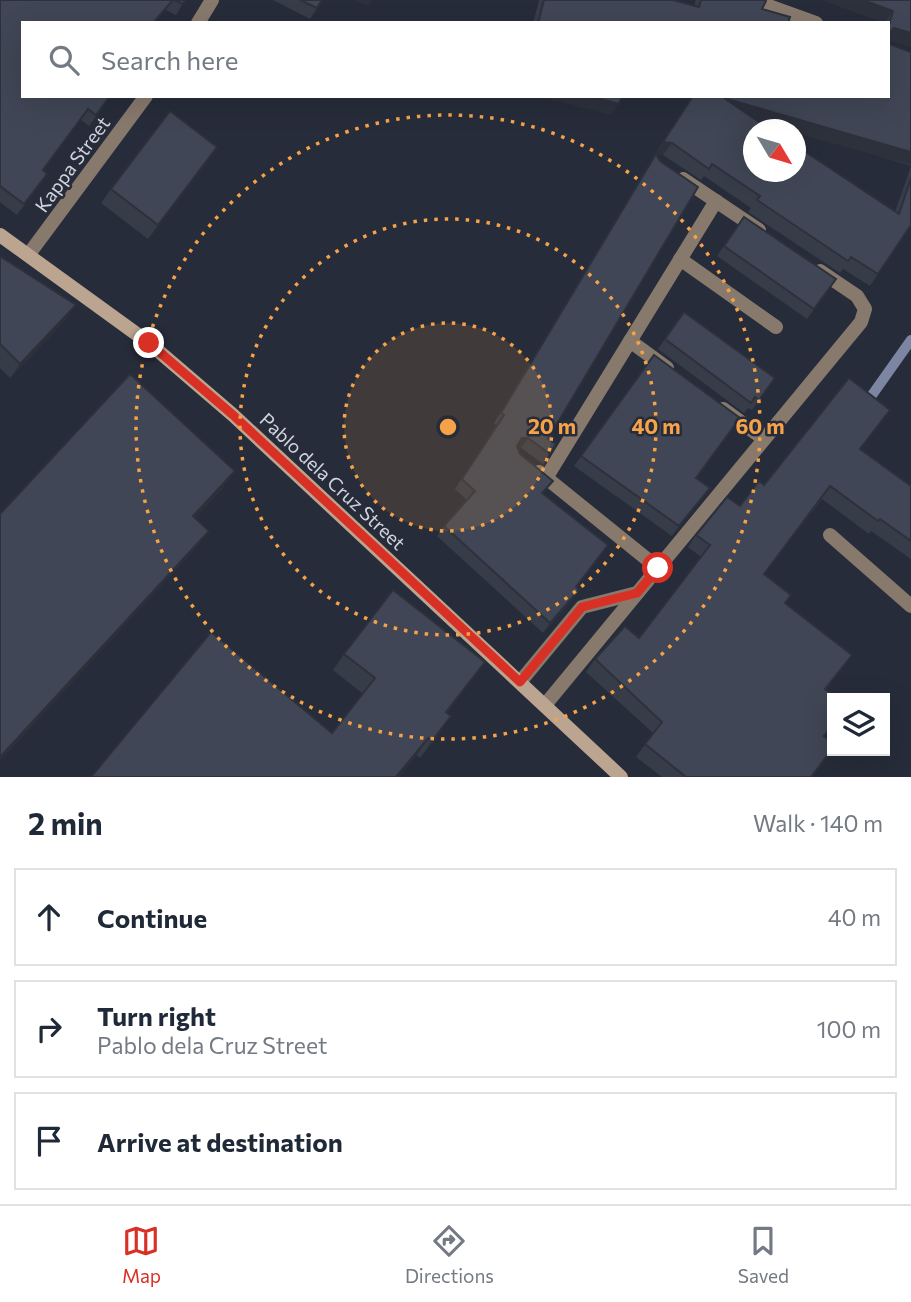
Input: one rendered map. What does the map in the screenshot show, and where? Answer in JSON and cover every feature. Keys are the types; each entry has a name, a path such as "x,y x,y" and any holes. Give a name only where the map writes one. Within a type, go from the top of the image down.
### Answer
{"street":[{"path":"199,21 212,0"},
{"path":"752,0 810,21"},
{"name":"Kappa Street","path":"29,254 145,98"},
{"path":"670,171 770,238"},
{"path":"546,478 716,201"},
{"name":"Pablo dela Cruz Street","path":"0,235 149,343 233,415 621,777"},
{"path":"680,259 776,327"},
{"path":"545,705 861,322 865,309 857,296 803,259"},
{"path":"630,341 675,374"},
{"path":"708,398 764,439"},
{"path":"528,464 658,568"},
{"path":"830,535 911,606"},
{"path":"520,682 582,607 637,593"}],"building":[{"path":"0,0 173,0 155,21 21,21 21,98 109,98 96,115 88,109 43,170 47,174 24,204 0,186"},
{"path":"300,0 322,0 317,8"},
{"path":"544,0 673,0 699,7 701,0 765,0 762,9 790,17 789,21 539,21"},
{"path":"863,0 911,0 911,33 894,28 890,32 893,11"},
{"path":"890,44 911,52 911,152 806,122 806,119 797,119 724,98 890,98"},
{"path":"597,98 621,98 619,104"},
{"path":"692,98 724,98 755,119 743,119 743,182 806,182 806,152 899,214 911,178 911,225 878,274 851,257 848,261 757,200 760,196 712,164 709,169 672,143 663,142"},
{"path":"170,111 217,147 158,225 111,189"},
{"path":"656,154 660,161 698,187 548,439 556,444 550,454 528,438 522,438 517,446 520,454 553,481 542,493 608,545 576,587 579,590 550,623 444,526 475,491 462,479 504,415 501,413"},
{"path":"744,217 836,279 814,309 724,246"},
{"path":"0,256 76,305 20,364 0,344"},
{"path":"684,312 775,378 759,400 755,397 751,403 665,339"},
{"path":"654,355 740,418 696,478 710,488 679,526 581,456"},
{"path":"130,374 235,471 193,516 209,531 0,757 0,514"},
{"path":"849,378 890,410 860,449 911,486 911,541 830,486 764,574 791,595 785,603 852,655 825,689 830,693 827,693 827,732 824,736 827,738 827,756 811,777 686,777 645,744 662,722 595,659 625,626 639,638 710,545 696,535 727,497 740,506 759,481 764,485"},
{"path":"393,590 485,662 446,712 451,716 432,741 428,738 396,777 91,777 211,632 332,733 375,678 344,654"}],"waterway":[{"path":"865,405 911,340"}],"route":[{"path":"149,343 233,415 520,682 582,607 637,593 658,568"}]}
